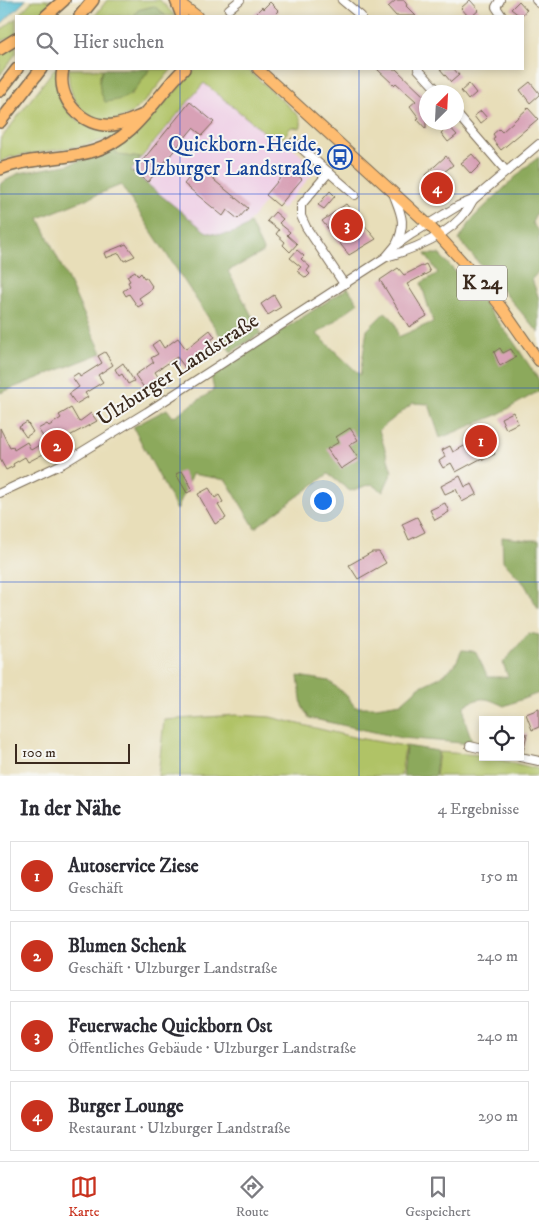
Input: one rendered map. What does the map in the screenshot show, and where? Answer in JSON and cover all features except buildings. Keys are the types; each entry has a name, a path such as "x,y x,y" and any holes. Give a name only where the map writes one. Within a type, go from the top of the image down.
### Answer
{"highway":[{"path":"47,15 64,0"},
{"path":"58,15 70,0"},
{"path":"81,15 93,0"},
{"path":"86,15 93,0"},
{"path":"176,0 182,15"},
{"path":"0,49 15,40"},
{"path":"0,91 16,70"},
{"path":"0,122 40,70"},
{"path":"64,70 62,86 72,108 90,122 111,125 121,124 145,114"},
{"path":"0,169 27,161 95,151 113,143 138,124 182,70"}],"main road":[{"path":"176,0 196,15"},
{"name":"K 24","path":"259,70 439,235 497,301 539,361"}],"street":[{"path":"229,9 240,0"},
{"path":"342,0 360,15"},
{"path":"500,0 496,7 501,15"},
{"path":"536,0 539,4"},
{"path":"419,70 433,85"},
{"path":"464,122 506,171"},
{"path":"294,142 355,195"},
{"name":"Ulzburger Landstraße","path":"396,245 458,206 473,200 539,144"},
{"path":"329,172 301,205 300,210 306,227 344,284"},
{"name":"Ulzburger Landstraße","path":"386,257 396,245 403,221 392,191"},
{"name":"Ulzburger Landstraße","path":"0,493 62,464 139,417 386,257 402,252 451,228 473,200"},
{"path":"470,746 479,748"},
{"path":"524,758 539,761"}],"shaded area":[{"path":"204,83 270,136 274,132 317,169 282,209 268,199 243,229 225,235 213,235 205,231 131,171"}],"green space":[{"path":"33,0 55,0 42,15 19,15"},
{"path":"107,0 160,0 174,15 165,15 154,6 138,10 135,15 96,15"},
{"path":"154,6 165,15 135,15 138,10"},
{"path":"15,19 15,35 0,42 0,31"},
{"path":"15,46 15,54 0,75 0,54"},
{"path":"53,70 60,70 59,92 61,99 64,106 74,117 89,127 100,130 114,129 133,124 115,137 81,146 10,157 0,162 0,140"},
{"path":"69,70 102,70 99,77 130,96 149,70 171,70 139,107 126,116 114,120 92,117 84,111 72,92"},
{"path":"103,70 149,70 128,96 115,101 105,102 101,93 100,78"},
{"path":"195,70 248,70 296,113 301,120 300,128 291,127 282,139 274,132 270,137 204,83 141,158 118,155 115,149 142,127"},
{"path":"115,149 118,155 141,158 131,171 205,231 229,234 240,230 250,223 264,252 228,271 261,333 231,352 121,185 39,218 102,353 0,393 0,184 19,173 67,165"},
{"path":"539,157 539,205 532,223 539,232 539,271 532,279 539,299 539,333 459,240 473,218"},
{"path":"425,254 439,254 478,296 513,341 539,380 539,391 497,415 440,438 429,404 413,403 379,430 392,472 383,492 372,484 350,491 328,474 255,528 226,480 192,474 177,510 133,427 167,409 173,417 214,390 211,376 348,288 358,303 317,334 360,375 367,330 385,312 395,323 398,337 433,322 421,283 438,273"},
{"path":"502,537 539,540 539,610 525,585 503,561"},
{"path":"529,633 539,635 539,693 504,706 493,701 480,699 464,706 465,720 473,744 402,738 309,718 302,706 298,676 329,681 347,696 355,707 376,707 401,703 419,687 440,677 455,665 462,650 475,651 488,677 508,677 503,663"},
{"path":"236,715 270,717 357,738 405,746 401,776 158,776 164,720"},
{"path":"406,746 438,751 435,776 403,776"},
{"path":"439,752 479,755 479,761 505,761 539,769 539,776 436,776"}],"water":[{"path":"0,0 26,0 0,25"}],"place":[{"name":"Quickborn-Heide, Ulzburger Landstraße","path":"340,157"},
{"name":"Burger Lounge","path":"437,188"},
{"name":"Feuerwache Quickborn Ost","path":"347,225"},
{"name":"Autoservice Ziese","path":"481,441"},
{"name":"Blumen Schenk","path":"57,446"}]}
